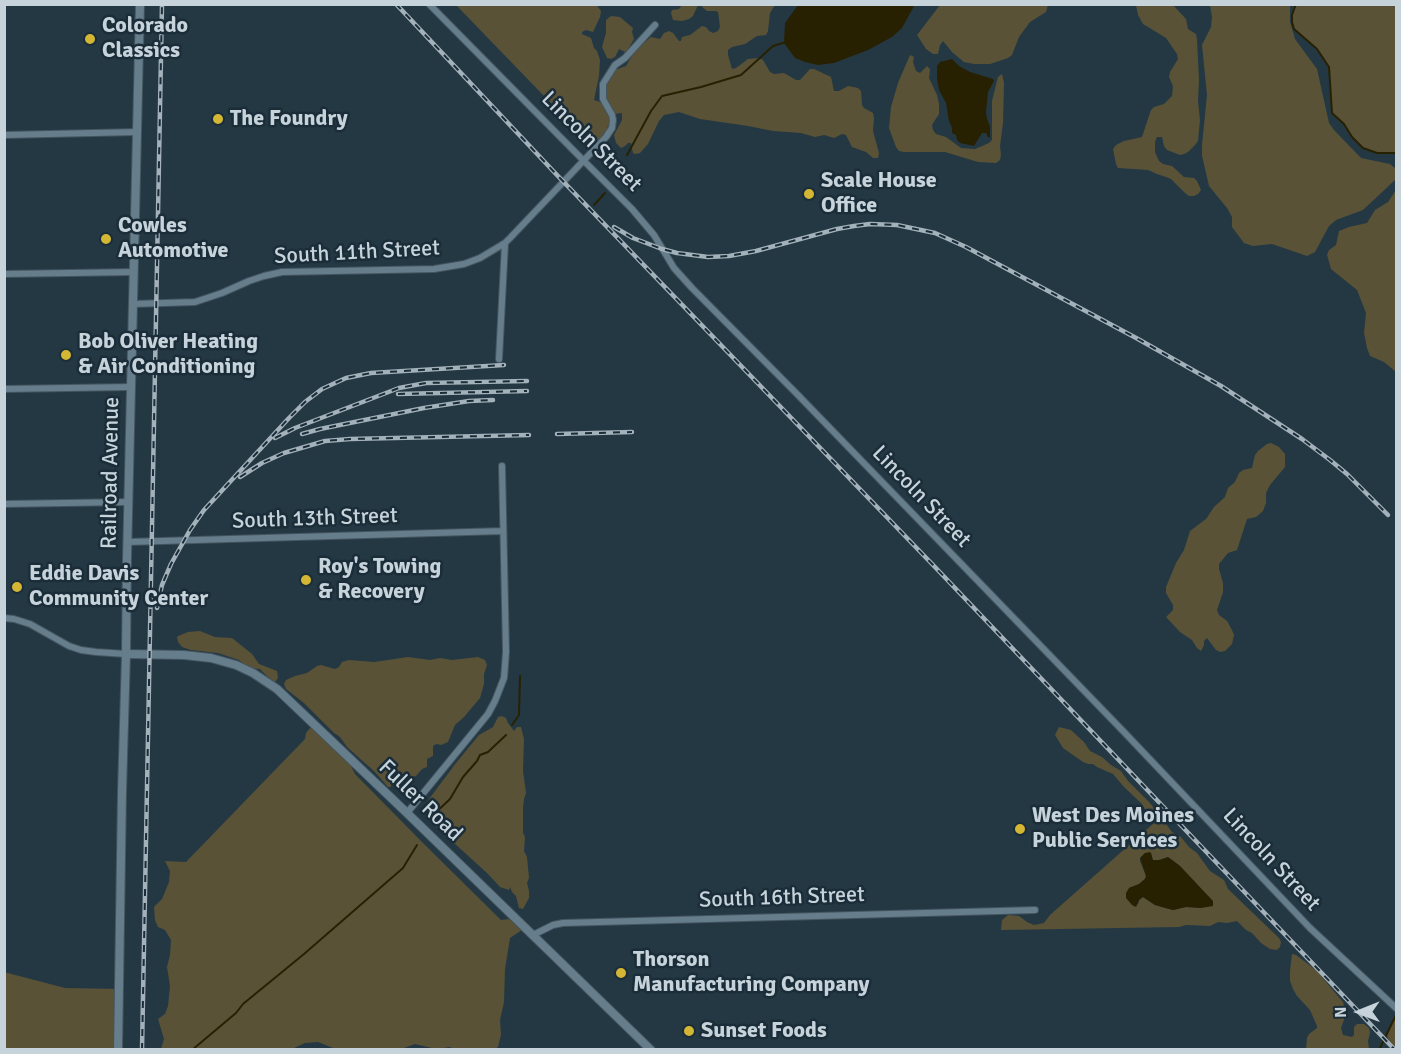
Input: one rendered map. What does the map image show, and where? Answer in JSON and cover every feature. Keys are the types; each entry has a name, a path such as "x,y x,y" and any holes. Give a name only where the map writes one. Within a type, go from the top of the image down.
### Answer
{"main road":[{"name":"Railroad Avenue","path":"118,1050 140,4"}],"street":[{"name":"Lincoln Street","path":"429,4 645,223 674,268 692,288 1145,754 1310,928 1395,1006"},
{"name":"South 11th Street","path":"133,304 195,302 249,281 282,272 447,268 480,258 505,243 584,161 612,128 612,115 603,99 603,84 615,65 625,58 654,25"},
{"path":"4,135 137,132"},
{"path":"499,360 505,243"},
{"path":"4,274 134,272"},
{"path":"4,389 131,387"},
{"path":"407,813 488,714 504,678 506,652 502,466"},
{"path":"4,504 128,502"},
{"name":"South 13th Street","path":"127,542 503,531"},
{"path":"4,618 30,624 69,646 81,650 126,654"},
{"name":"Fuller Road","path":"126,654 199,656 224,661 253,674 277,689 651,1050"},
{"name":"South 16th Street","path":"533,935 553,925 563,923 1035,909"}],"shaded area":[{"path":"596,4 601,11 593,32 586,30 582,34 591,38 600,60 594,100 603,105 610,120 610,125 607,127 609,128 597,145 572,125 456,5"},
{"path":"682,5 698,5 689,19 673,20 672,10 679,9"},
{"path":"700,5 775,5 770,13 766,35 757,36 745,44 728,50 732,69 748,59 758,58 763,60 770,72 774,74 784,73 800,80 810,69 814,69 831,77 834,91 848,86 858,88 861,91 862,105 873,113 873,131 879,153 878,158 873,158 866,152 852,147 846,135 842,134 834,138 824,135 815,137 700,119 679,112 664,115 648,144 640,153 633,153 631,143 621,148 616,143 614,135 622,120 622,113 611,112 606,98 607,85 612,74 615,70 626,66 636,49 651,37 660,39 664,33 669,31 681,41 682,37 690,35 702,26 713,33 718,31 720,27 718,12 707,11"},
{"path":"798,5 914,5 902,28 892,37 868,50 834,63 818,65 795,58 784,43 785,23"},
{"path":"940,5 1048,5 1046,12 1030,22 1019,37 1012,55 990,64 974,64 964,62 943,41 938,54 933,54 926,49 917,35"},
{"path":"1136,5 1173,5 1186,19 1188,29 1196,34 1200,120 1198,141 1188,152 1180,155 1167,150 1162,137 1157,137 1155,142 1155,152 1159,161 1172,166 1184,177 1194,178 1197,181 1201,190 1194,196 1189,196 1171,179 1148,170 1118,168 1116,164 1113,149 1116,145 1142,137 1151,110 1164,104 1172,96 1173,86 1169,77 1178,59 1166,38 1143,24"},
{"path":"1210,5 1290,5 1290,22 1295,39 1317,69 1329,123 1361,158 1390,164 1396,169 1396,179 1363,210 1336,220 1329,226 1315,252 1307,256 1272,244 1253,246 1244,243 1232,227 1232,217 1227,208 1209,186 1202,156 1207,95 1202,45 1211,27"},
{"path":"1296,5 1396,5 1396,153 1377,153 1363,148 1332,113 1329,67 1317,49 1294,29 1292,15"},
{"path":"611,16 620,17 633,28 634,39 627,51 619,49 615,57 611,59 607,58 602,47 606,33 606,20"},
{"path":"910,55 914,57 916,71 920,73 927,66 930,69 929,78 939,104 939,114 932,125 933,130 961,148 975,149 992,140 992,101 998,77 1002,74 1004,83 1000,160 996,163 978,162 945,152 899,151 889,128 891,107"},
{"path":"952,59 970,72 994,81 988,92 986,112 990,126 990,138 986,133 982,133 974,146 960,143 956,135 952,133 946,103 939,90 937,66 940,62"},
{"path":"1396,190 1396,372 1384,362 1370,356 1364,333 1366,313 1357,290 1331,269 1327,255 1329,250 1336,245 1339,231 1367,223 1375,210 1388,202"},
{"path":"1271,443 1285,454 1285,467 1266,493 1263,511 1256,517 1247,519 1237,550 1228,553 1219,564 1223,592 1217,610 1232,630 1234,635 1232,644 1225,651 1220,652 1207,638 1201,651 1166,617 1173,610 1173,605 1166,593 1166,587 1184,550 1190,531 1206,519 1225,497 1228,488 1235,482 1239,473 1252,468 1258,451"},
{"path":"200,631 215,637 232,638 252,654 259,664 277,671 278,678 273,682 260,669 248,668 239,660 218,653 191,650 182,647 178,642 178,636"},
{"path":"408,657 452,660 478,657 485,660 487,665 480,698 455,725 448,742 434,745 433,756 427,759 427,767 406,784 395,781 388,787 347,747 340,737 286,689 284,684 286,680 307,673 321,665 335,669 342,662 349,660 374,662"},
{"path":"498,717 506,718 514,731 517,727 521,727 524,739 523,771 526,793 523,808 523,833 529,878 527,883 529,898 523,909 519,908 516,896 510,887 509,890 500,887 431,822 426,813 429,799 456,763 479,735 493,727"},
{"path":"1059,727 1071,730 1090,751 1121,771 1172,832 1181,837 1210,871 1224,880 1228,889 1279,938 1280,947 1277,950 1270,949 1237,921 1218,922 1210,926 1001,930 1002,920 1008,915 1019,916 1034,925 1044,923 1050,915 1154,823 1141,803 1113,774 1093,764 1083,762 1063,748 1055,735","holes":["1145,853 1151,853 1152,860 1155,861 1168,857 1180,866 1201,889 1201,908 1186,907 1173,910 1155,905 1143,897 1139,900 1138,905 1129,888 1145,879 1140,858"]},
{"path":"310,728 317,730 349,762 355,774 501,920 509,919 522,930 510,938 500,1020 501,1035 498,1047 495,1049 454,1050 450,1047 436,1049 415,1044 404,1049 338,1050 318,1042 305,1043 292,1049 161,1049 164,1039 158,1019 165,1014 168,1006 170,986 167,967 171,940 165,930 158,927 154,907 162,899 169,882 170,871 165,861 186,862 305,739"},
{"path":"1150,852 1153,860 1168,857 1180,866 1213,901 1213,906 1173,910 1155,905 1143,897 1136,907 1132,905 1126,898 1126,893 1129,888 1145,879 1140,858"},
{"path":"1292,954 1316,970 1343,1002 1346,1014 1341,1028 1343,1035 1352,1037 1357,1024 1364,1024 1369,1028 1369,1049 1306,1049 1307,1038 1317,1026 1310,1010 1297,996 1290,981"},
{"path":"4,972 65,988 119,989 118,1049 5,1049"},
{"path":"1396,1015 1396,1049 1395,1050 1387,1035"}],"waterway":[{"path":"1296,4 1292,15 1294,29 1317,49 1329,67 1332,113 1363,148 1377,153 1396,153"},
{"path":"627,155 651,111 662,96 741,75 773,46 786,42"},
{"path":"594,205 605,193"},
{"path":"512,725 519,715 520,676"},
{"path":"431,817 450,799 480,755 488,752 506,735"},
{"path":"192,1050 403,868 417,845"},
{"path":"1379,1050 1396,1015"}],"railway":[{"path":"142,1050 162,4"},
{"path":"396,4 1395,1050"},
{"path":"614,227 633,238 662,249 708,257 756,251 837,229 870,224 897,225 935,233 966,247 1138,339 1221,386 1330,460 1388,515"},
{"path":"157,608 162,585 171,564 204,510 289,418 322,389 346,378 371,373 504,365"},
{"path":"275,438 399,388 426,383 527,381"},
{"path":"398,394 527,391"},
{"path":"302,434 424,408 493,400"},
{"path":"557,434 632,432"},
{"path":"240,477 284,453 325,441 529,435"}],"place":[{"name":"Colorado Classics","path":"90,39"},
{"name":"The Foundry","path":"218,119"},
{"name":"Scale House Office","path":"809,194"},
{"name":"Cowles Automotive","path":"106,239"},
{"name":"Bob Oliver Heating & Air Conditioning","path":"66,355"},
{"name":"Roy's Towing & Recovery","path":"306,580"},
{"name":"Eddie Davis Community Center","path":"17,587"},
{"name":"West Des Moines Public Services","path":"1020,829"},
{"name":"Thorson Manufacturing Company","path":"621,973"},
{"name":"Sunset Foods","path":"689,1031"}]}
